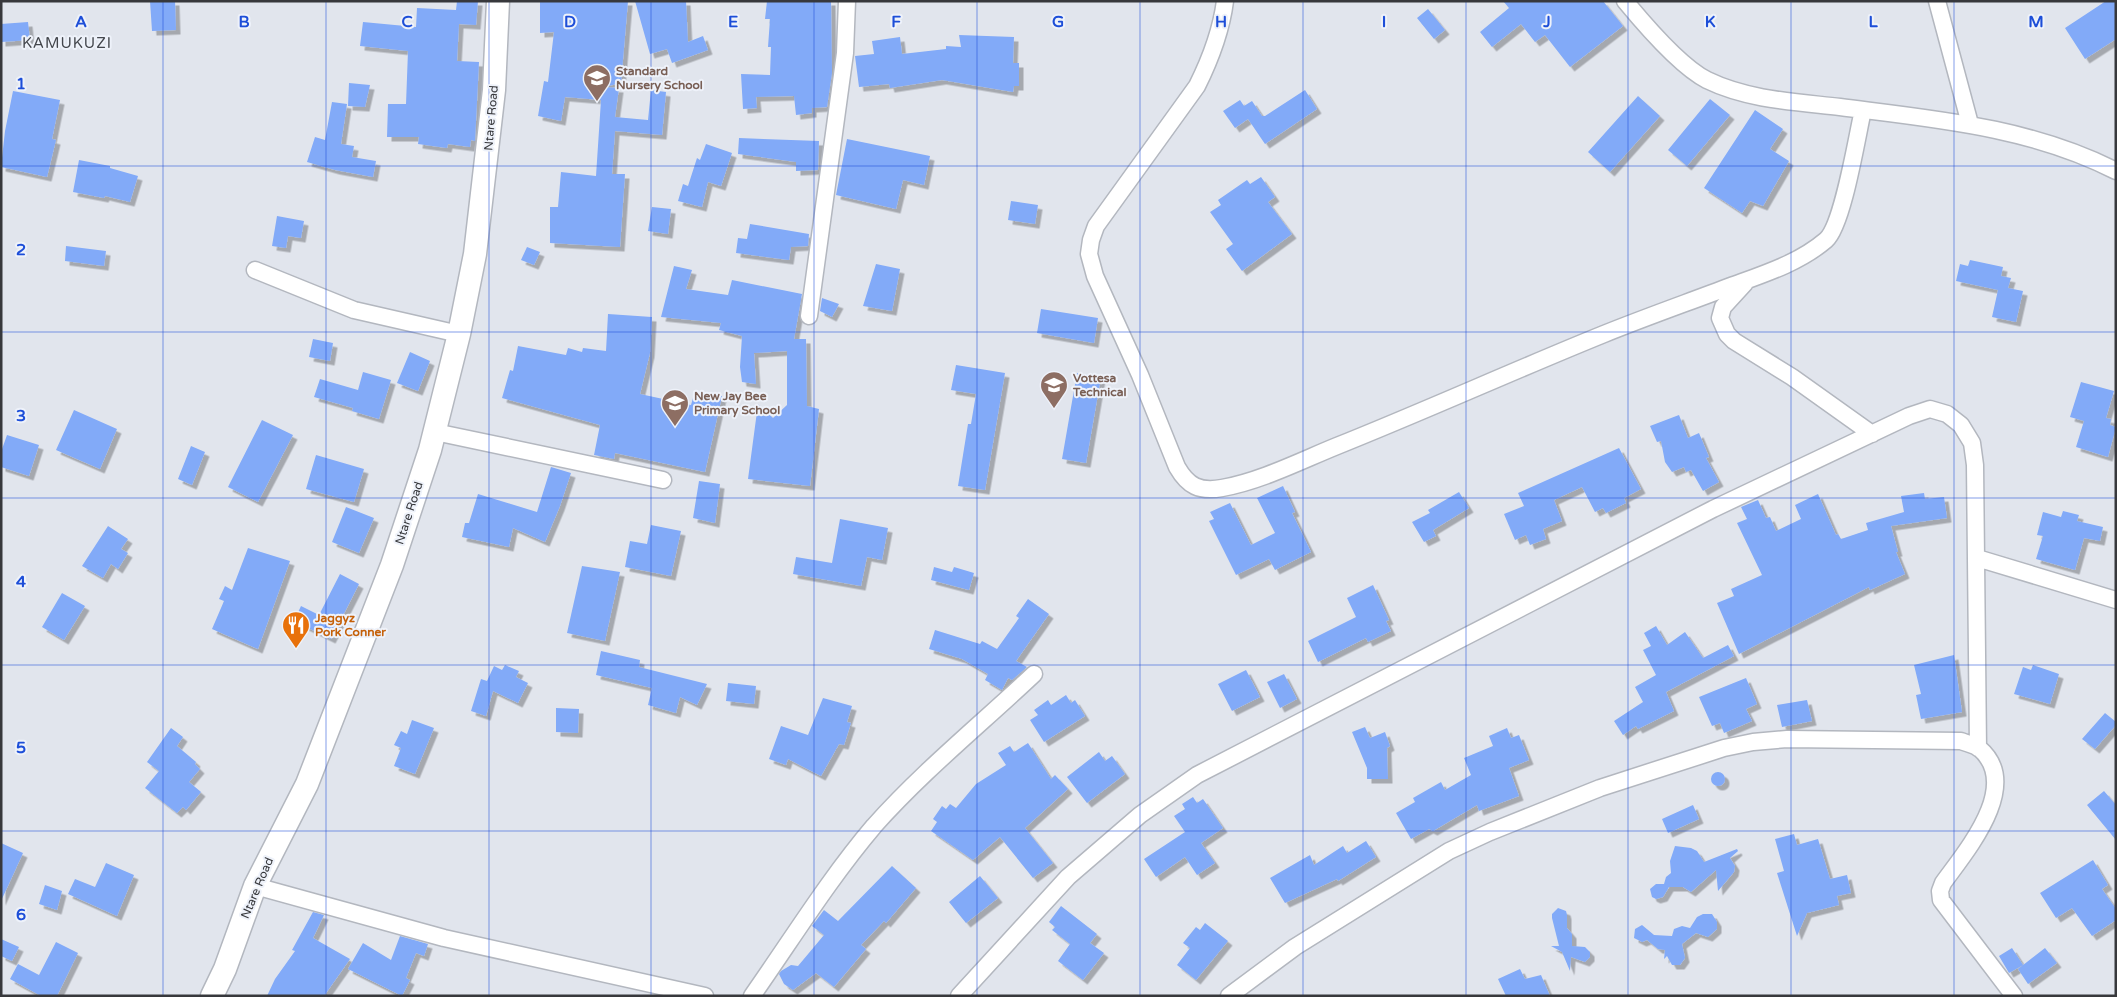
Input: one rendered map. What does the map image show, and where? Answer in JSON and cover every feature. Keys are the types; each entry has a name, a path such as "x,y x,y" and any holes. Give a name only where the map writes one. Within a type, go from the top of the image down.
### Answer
{"main road":[{"name":"Ntare Road","path":"212,996 225,969 255,886 307,784 392,565 435,432 460,334 474,254 494,90 498,1"}],"street":[{"path":"809,316 845,53 847,1"},
{"path":"1224,1 1220,31 1210,62 1197,86 1096,226 1089,254 1094,276 1140,375 1177,467 1184,479 1194,488 1205,490 1222,488 1258,477 1404,419 1488,381 1807,254 1828,238 1838,220 1863,110"},
{"path":"1625,1 1688,67 1705,79 1729,89 1752,95 1970,124 2026,136 2063,148 2116,171"},
{"path":"1937,1 1970,124"},
{"path":"255,270 354,310 460,334"},
{"path":"1748,279 1723,307 1720,318 1727,334 1734,342 1792,377 1872,434"},
{"path":"959,996 1068,877 1140,815 1198,776 1661,535 1872,434 1930,409 1947,414 1961,425 1972,443 1975,465 1977,558 1978,748"},
{"path":"435,432 663,480"},
{"path":"1977,558 2116,600"},
{"path":"752,996 845,863 873,828 915,784 1034,674"},
{"path":"1230,996 1295,947 1449,851 1600,788 1724,748 1753,742 1787,739 1961,741 1978,748 1990,763 1992,770 1995,784 1992,804 1983,826 1943,883 1940,891 1941,900 2014,996"},
{"path":"255,886 444,938 705,996"}],"building":[{"path":"150,1 175,1 176,30 152,31"},
{"path":"457,1 478,1 476,25 459,24 457,61 479,62 475,141 471,140 470,147 448,144 447,148 418,144 419,137 387,137 388,104 406,104 408,51 360,46 363,22 416,27 417,8 456,10"},
{"path":"540,1 628,1 621,83 604,87 619,88 615,117 648,120 651,90 666,92 662,135 615,131 612,174 625,174 620,247 550,243 550,207 558,207 561,172 596,176 601,100 565,97 561,121 538,116 544,81 548,82 554,32 540,33"},
{"path":"635,1 686,1 688,42 703,36 708,50 672,63 667,49 650,54"},
{"path":"767,1 831,1 832,73 827,107 812,108 812,113 796,115 794,96 756,97 757,108 743,109 741,74 770,75 771,47 768,47 770,19 765,19"},
{"path":"1503,1 1603,1 1623,26 1570,67 1545,35 1535,42 1521,24 1492,47 1480,32 1509,8"},
{"path":"2106,1 2116,1 2116,39 2085,59 2065,28"},
{"path":"1428,9 1445,30 1434,39 1417,18"},
{"path":"28,22 30,40 1,42 1,24"},
{"path":"959,35 1014,37 1013,63 1019,63 1019,86 1014,86 1013,92 942,80 890,88 889,84 859,87 855,56 874,54 872,41 900,37 902,54 946,49 946,46 961,47"},
{"path":"349,83 370,85 365,107 348,106"},
{"path":"1305,90 1317,109 1265,144 1248,119 1235,128 1223,111 1240,100 1244,106 1252,101 1262,116 1265,116"},
{"path":"13,91 60,100 52,139 56,140 47,177 1,167 5,131"},
{"path":"1638,96 1660,116 1610,172 1588,152"},
{"path":"1710,99 1730,115 1687,166 1668,150"},
{"path":"332,102 347,104 341,144 354,146 352,157 376,161 373,177 335,170 307,162 315,137 325,140"},
{"path":"1755,110 1783,129 1770,149 1789,161 1763,206 1750,201 1742,213 1704,188"},
{"path":"739,138 819,141 818,170 796,171 796,162 738,154"},
{"path":"847,139 930,156 924,185 903,180 896,209 836,195"},
{"path":"706,144 732,153 721,186 708,182 702,207 678,201 683,184 688,186 697,158 700,160"},
{"path":"79,160 110,166 110,168 138,176 130,202 105,196 104,198 73,192"},
{"path":"1261,177 1275,197 1268,202 1292,234 1242,271 1226,249 1233,244 1210,212 1221,205 1218,200 1247,180 1250,184"},
{"path":"1011,201 1038,205 1035,224 1008,220"},
{"path":"652,207 671,209 668,234 648,231"},
{"path":"277,216 304,221 301,238 288,236 286,248 272,246"},
{"path":"750,224 809,234 808,246 791,247 789,260 736,253 738,238 747,239"},
{"path":"66,246 106,251 104,266 65,261"},
{"path":"527,247 540,252 534,265 521,260"},
{"path":"1970,260 2003,267 2001,276 2011,278 2008,288 2023,291 2016,322 1992,317 1998,290 1956,281 1960,264 1968,266"},
{"path":"876,264 900,269 892,311 863,306"},
{"path":"674,266 692,270 686,289 728,295 732,280 802,294 794,339 806,339 807,406 819,409 810,486 748,479 758,404 773,418 787,405 787,351 754,353 756,384 742,382 740,367 742,336 719,330 721,323 661,317"},
{"path":"822,298 839,304 832,317 820,311"},
{"path":"1041,309 1098,318 1094,343 1037,333"},
{"path":"608,314 652,317 650,353 640,394 691,405 695,391 722,396 705,472 615,453 614,459 594,455 600,425 502,398 510,370 513,371 518,346 566,355 568,348 582,352 583,348 606,351"},
{"path":"313,339 333,343 330,361 309,357"},
{"path":"410,352 430,361 418,391 397,383"},
{"path":"956,365 1005,373 985,490 958,486 968,424 971,424 976,394 951,390"},
{"path":"363,372 391,380 379,419 352,411 353,408 314,397 320,379 358,390"},
{"path":"1077,373 1101,377 1086,463 1062,459"},
{"path":"2081,382 2114,391 2106,418 2111,419 2110,425 2116,427 2108,457 2076,447 2084,421 2070,417"},
{"path":"74,410 117,429 100,469 56,450"},
{"path":"1679,415 1688,438 1699,433 1709,457 1706,458 1719,482 1703,491 1691,470 1686,472 1684,467 1672,472 1665,462 1661,441 1657,442 1650,426"},
{"path":"262,420 293,435 258,502 228,487"},
{"path":"7,435 39,445 29,476 1,467 1,452"},
{"path":"191,446 205,452 192,485 178,479"},
{"path":"1619,448 1641,489 1624,498 1626,503 1606,513 1603,508 1595,512 1582,487 1554,500 1562,521 1543,529 1546,539 1530,545 1526,535 1515,540 1504,514 1524,506 1518,493"},
{"path":"316,455 364,469 354,502 306,489"},
{"path":"551,467 571,473 545,542 513,528 509,547 462,537 465,523 469,523 478,494 537,512"},
{"path":"699,481 720,484 715,523 693,518"},
{"path":"1283,486 1295,512 1292,513 1311,552 1275,570 1269,559 1236,575 1209,521 1214,519 1210,512 1230,503 1251,545 1275,533 1257,498"},
{"path":"1459,492 1469,508 1433,530 1436,536 1424,542 1412,522 1430,513 1428,510"},
{"path":"1924,493 1925,499 1944,497 1947,518 1891,526 1898,552 1896,552 1905,574 1870,590 1869,587 1739,654 1717,603 1734,596 1731,589 1762,575 1737,523 1747,519 1741,507 1758,500 1766,518 1770,517 1776,531 1801,519 1795,505 1818,494 1836,535 1838,534 1841,539 1868,530 1866,523 1904,512 1901,496"},
{"path":"346,507 374,518 359,553 332,542"},
{"path":"2063,511 2079,515 2077,521 2103,527 2100,541 2084,538 2075,570 2036,559 2043,536 2037,535 2043,512 2061,517"},
{"path":"840,519 888,528 882,560 867,557 861,586 793,574 796,557 832,563"},
{"path":"651,525 681,531 671,576 625,567 630,541 647,544"},
{"path":"108,526 128,539 121,549 128,553 118,569 111,564 103,578 82,566"},
{"path":"248,548 290,561 258,649 212,629 224,601 219,599 225,586 232,590"},
{"path":"582,566 620,572 605,641 567,633"},
{"path":"934,567 952,572 954,567 974,573 969,590 931,580"},
{"path":"340,574 359,584 331,639 294,621 301,606 319,615"},
{"path":"1373,585 1389,620 1386,621 1391,631 1368,642 1366,638 1318,662 1308,641 1356,617 1347,598"},
{"path":"62,593 85,606 64,640 42,627"},
{"path":"1028,599 1049,614 1016,661 1027,667 1012,680 1008,678 1002,690 985,680 988,674 962,659 929,649 935,630 980,644 982,641 997,649 1019,618 1016,616"},
{"path":"1656,626 1667,645 1685,632 1703,658 1728,645 1734,656 1666,692 1674,711 1638,729 1636,726 1623,735 1614,721 1643,702 1635,687 1656,675 1643,650 1651,646 1644,633"},
{"path":"601,651 640,660 639,667 707,684 697,705 680,697 676,713 648,705 652,688 596,675"},
{"path":"1954,655 1962,712 1921,719 1916,695 1921,694 1914,665"},
{"path":"505,665 519,671 516,677 528,683 518,703 493,691 486,716 471,711 481,679 487,681 494,666 502,670"},
{"path":"2033,665 2059,674 2050,704 2014,694 2023,667 2031,670"},
{"path":"1246,670 1260,697 1232,711 1218,684"},
{"path":"1284,674 1297,699 1280,708 1267,682"},
{"path":"1746,678 1757,704 1746,709 1752,721 1724,733 1720,723 1712,726 1699,697"},
{"path":"728,683 756,686 754,704 726,701"},
{"path":"1066,695 1071,703 1075,700 1085,716 1044,742 1030,720 1038,715 1034,710 1048,700 1051,705"},
{"path":"823,698 852,706 847,722 851,723 844,745 839,744 821,776 788,759 786,765 769,759 781,726 808,735"},
{"path":"1807,700 1812,721 1782,727 1777,705"},
{"path":"556,708 579,709 578,733 556,732"},
{"path":"2105,713 2116,722 2116,725 2095,749 2082,739"},
{"path":"412,720 434,728 415,774 394,766 401,748 394,745 401,731 407,734"},
{"path":"1365,727 1370,738 1385,732 1390,746 1387,748 1388,779 1367,779 1367,768 1352,732"},
{"path":"171,728 183,737 177,746 196,762 195,764 200,769 189,782 201,792 186,810 183,807 177,813 145,788 159,771 147,762"},
{"path":"1507,728 1511,738 1519,735 1529,760 1509,768 1519,796 1479,811 1477,805 1433,831 1429,829 1411,839 1396,813 1415,802 1413,798 1441,782 1445,790 1471,775 1464,758 1493,746 1489,736"},
{"path":"1028,743 1051,779 1055,775 1068,789 1025,828 1053,863 1033,878 1000,837 973,860 931,831 937,822 933,819 942,806 946,809 950,804 956,808 976,784 1006,765 998,753 1010,746 1014,752"},
{"path":"1099,752 1105,761 1112,756 1125,774 1087,803 1067,777"},
{"path":"1718,772 1723,774 1725,779 1723,784 1718,786 1713,784 1711,779 1713,774"},
{"path":"2104,791 2116,805 2116,840 2087,805"},
{"path":"1193,797 1197,803 1203,799 1223,828 1201,843 1215,863 1197,875 1185,857 1156,877 1144,859 1185,832 1174,816 1185,809 1182,804"},
{"path":"1693,805 1699,819 1668,833 1662,819"},
{"path":"1794,834 1797,845 1818,839 1830,879 1847,875 1851,893 1837,896 1839,905 1807,913 1797,936 1777,873 1784,871 1775,839"},
{"path":"1366,841 1376,857 1338,881 1337,879 1285,903 1270,878 1310,855 1314,865 1343,846 1347,853"},
{"path":"1,843 23,853 1,901"},
{"path":"1675,846 1691,848 1697,851 1704,862 1737,849 1738,851 1730,858 1735,866 1734,872 1718,891 1716,870 1691,892 1683,887 1669,887 1663,897 1656,899 1652,897 1650,889 1656,884 1664,884 1666,877 1671,873 1670,861"},
{"path":"2093,860 2108,885 2102,889 2116,909 2116,920 2092,936 2072,908 2056,918 2040,893"},
{"path":"106,863 134,875 117,916 68,894 75,879 95,887"},
{"path":"892,866 916,888 886,923 884,921 861,945 866,949 834,987 816,973 793,990 784,984 779,974 781,971 791,965 798,966 824,935 812,926 824,910 838,921"},
{"path":"980,876 998,898 966,923 949,902"},
{"path":"45,885 62,891 57,910 39,904"},
{"path":"1061,906 1097,934 1090,943 1104,953 1083,980 1058,961 1070,944 1052,930 1055,927 1049,922"},
{"path":"1558,908 1566,911 1567,928 1572,934 1572,946 1585,947 1590,952 1590,957 1585,962 1571,957 1570,971 1562,952 1551,946 1559,946 1552,918 1552,914"},
{"path":"313,912 324,915 313,938 350,959 324,996 267,996 275,979 295,951 292,950"},
{"path":"1703,914 1712,914 1717,922 1717,929 1708,937 1696,933 1682,944 1685,958 1680,965 1672,965 1667,956 1664,959 1665,950 1658,949 1647,940 1642,942 1634,938 1635,929 1642,925 1654,935 1672,936 1674,929 1682,926 1690,928 1697,917"},
{"path":"1205,923 1228,941 1196,980 1177,965 1190,948 1183,943 1196,927 1200,930"},
{"path":"400,936 428,944 424,956 416,953 406,978 410,980 402,996 348,969 363,943 391,960"},
{"path":"1,939 19,947 12,961 1,956"},
{"path":"56,942 78,953 57,996 41,996 10,979 18,964 39,975"},
{"path":"2012,948 2023,965 2009,973 1999,956"},
{"path":"2045,948 2057,963 2028,984 2018,969"},
{"path":"1520,969 1525,979 1541,975 1550,996 1506,996 1498,979"}],"place":[{"name":"Standard Nursery School","path":"597,102"},
{"name":"Vottesa Technical","path":"1054,409"},
{"name":"New Jay Bee Primary School","path":"675,427"},
{"name":"Jaggyz Pork Conner","path":"296,649"}],"district":[{"name":"KAMUKUZI","path":"67,43"}]}
